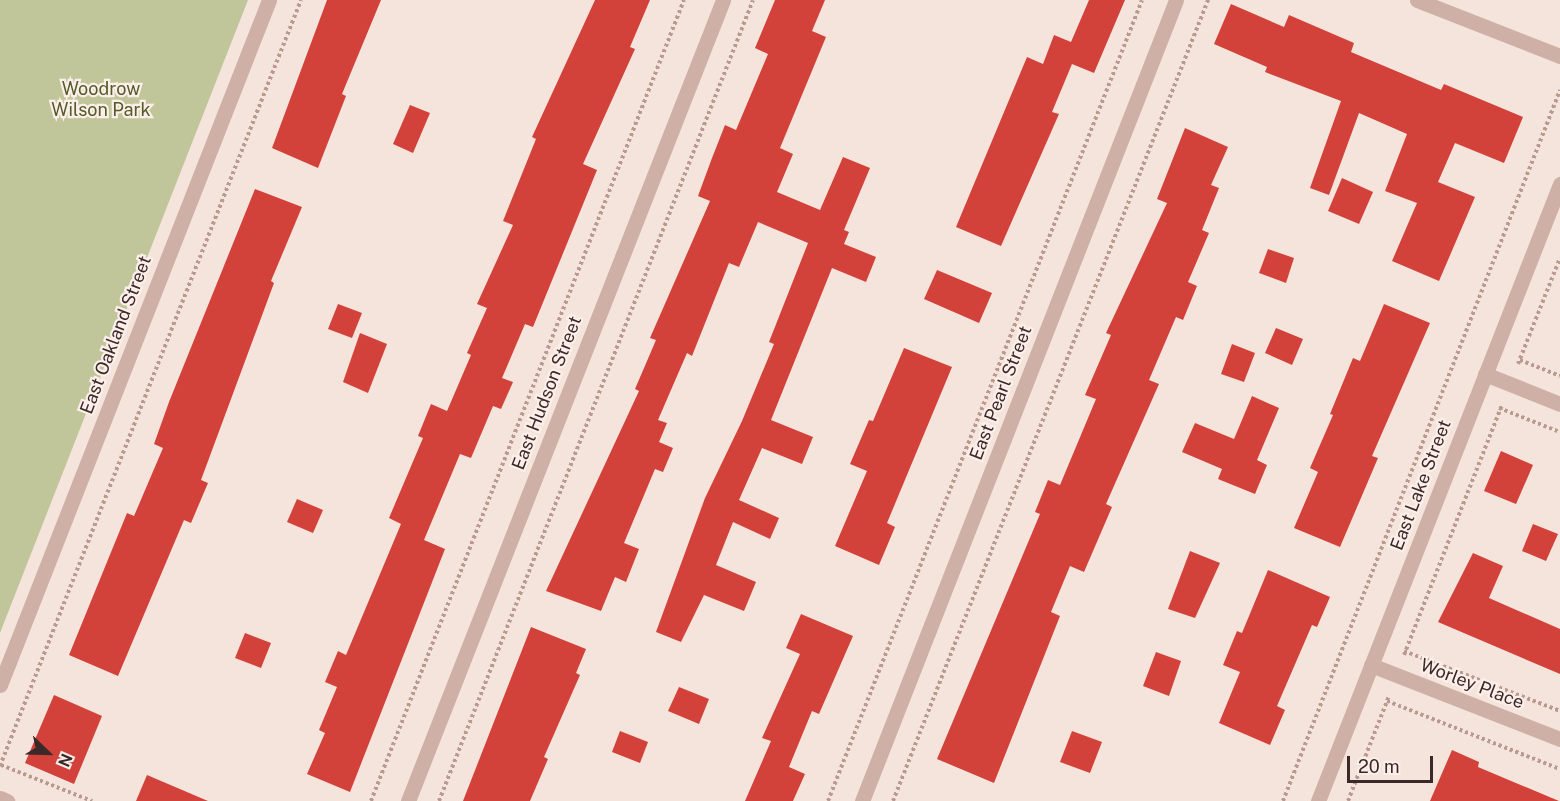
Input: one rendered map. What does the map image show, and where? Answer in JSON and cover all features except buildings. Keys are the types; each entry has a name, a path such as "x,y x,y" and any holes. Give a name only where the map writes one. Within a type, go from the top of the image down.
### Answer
{"street":[{"name":"East Oakland Street","path":"0,685 269,0"},
{"name":"East Hudson Street","path":"408,801 723,0"},
{"name":"East Pearl Street","path":"862,801 1176,0"},
{"path":"1417,0 1560,56"},
{"name":"East Lake Street","path":"1317,801 1560,184"},
{"path":"1485,375 1560,404"},
{"name":"Worley Place","path":"1371,665 1560,740"},
{"path":"0,798 7,801"}],"path":[{"path":"92,801 0,765 301,0"},
{"path":"371,801 684,0"},
{"path":"439,801 753,0"},
{"path":"828,801 1142,0"},
{"path":"893,801 1208,0"},
{"path":"1283,801 1560,92"},
{"path":"1348,801 1560,258"},
{"path":"1494,351 1560,376"},
{"path":"1446,383 1501,409 1560,432"},
{"path":"1380,642 1560,711"},
{"path":"1361,690 1560,769"}],"green space":[{"name":"Woodrow Wilson Park","path":"0,0 248,0 0,633"}]}
